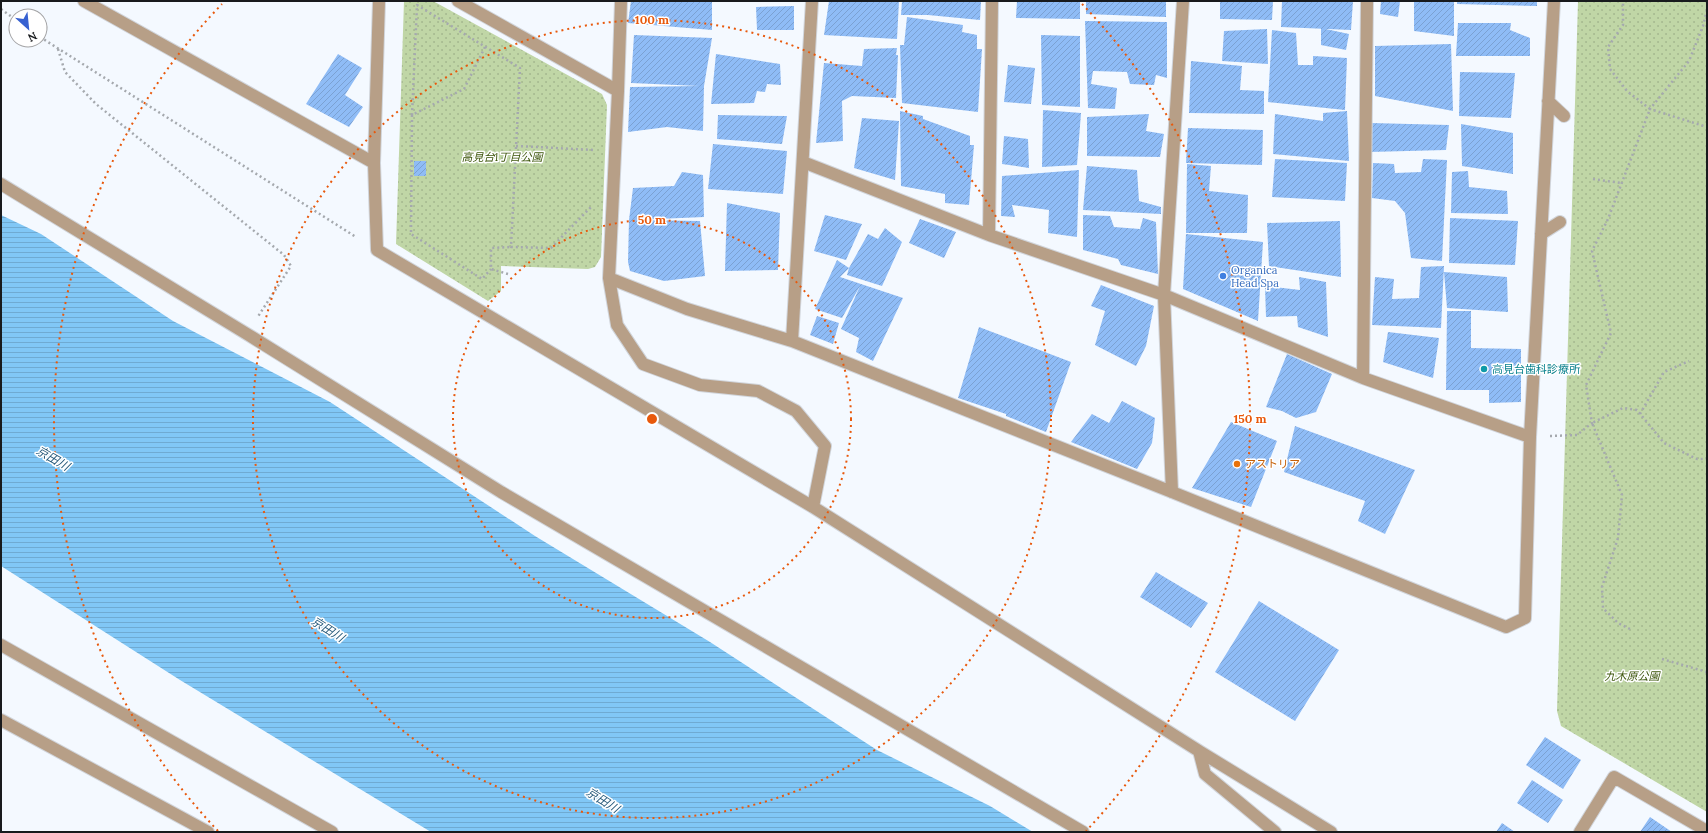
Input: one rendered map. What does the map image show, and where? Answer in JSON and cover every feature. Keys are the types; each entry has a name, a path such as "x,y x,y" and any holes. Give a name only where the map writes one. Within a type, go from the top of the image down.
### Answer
{"street":[{"path":"84,1 374,163"},
{"path":"379,1 374,163 377,250 813,507 1199,751 1331,832"},
{"path":"458,1 618,91"},
{"path":"621,1 609,278 617,325 643,364 700,385 758,391 796,411 825,446 813,507"},
{"path":"792,341 812,1"},
{"path":"989,235 992,1"},
{"path":"1172,492 1164,295 1183,1"},
{"path":"1363,378 1367,1"},
{"path":"609,278 687,309 792,341 1506,627 1525,618 1530,437 1554,1"},
{"path":"1548,101 1564,116"},
{"path":"803,162 989,235 1164,295 1363,378 1530,437"},
{"path":"1,184 247,334 501,492 1083,832"},
{"path":"1541,234 1560,222"},
{"path":"1,645 332,832"},
{"path":"1,720 208,832"},
{"path":"1199,751 1205,774 1276,832"},
{"path":"1580,832 1614,777 1707,831"}],"path":[{"path":"1623,1 1623,25 1608,47 1610,69 1627,91 1650,109 1707,127"},
{"path":"511,247 520,68 417,6 412,114 411,234 482,279 491,269 491,248 551,248 591,208 592,201"},
{"path":"1630,629 1618,623 1603,608 1602,587 1618,538 1622,495 1592,423 1586,385 1611,333 1592,252 1608,220 1650,109 1689,61 1703,26 1707,10"},
{"path":"48,43 377,250"},
{"path":"412,114 464,88 485,46"},
{"path":"58,50 65,72 96,104 284,255 291,266 247,334"},
{"path":"516,146 596,150 595,158"},
{"path":"1593,179 1621,184"},
{"path":"491,269 508,274"},
{"path":"1640,414 1664,372 1689,362"},
{"path":"1530,437 1577,435 1592,423 1623,408 1637,410 1664,443 1697,459 1707,459"},
{"path":"1662,659 1707,672"}],"green space":[{"name":"高見台1丁目公園","path":"404,1 433,1 602,94 607,105 601,257 595,267 588,269 501,266 501,291 488,301 396,244"},
{"name":"九木原公園","path":"1578,1 1707,1 1707,812 1561,726 1557,711"}],"water":[{"name":"京田川","path":"1,215 41,234 173,321 330,402 535,536 710,642 877,750 990,806 1033,832 431,832 180,680 1,566"}],"building":[{"path":"631,1 712,1 712,30 628,23"},
{"path":"829,1 899,1 897,39 824,35"},
{"path":"902,1 981,1 980,20 928,15 901,15"},
{"path":"1017,1 1080,1 1080,19 1016,18"},
{"path":"1086,1 1166,1 1166,17 1086,14"},
{"path":"1220,1 1273,1 1272,20 1220,19"},
{"path":"1282,1 1353,1 1351,30 1281,27"},
{"path":"1381,1 1400,1 1398,17 1380,14"},
{"path":"1414,1 1454,1 1454,36 1414,31"},
{"path":"1457,1 1537,1 1537,6 1457,4"},
{"path":"794,6 794,30 757,30 756,7"},
{"path":"907,17 963,25 962,32 977,35 977,49 982,49 978,112 902,103 900,45 904,45"},
{"path":"1085,21 1167,22 1167,78 1156,75 1154,85 1130,84 1127,72 1093,71 1091,84 1117,88 1115,109 1088,108"},
{"path":"1458,23 1511,23 1510,30 1530,38 1530,56 1456,56"},
{"path":"1321,28 1349,34 1346,50 1321,45"},
{"path":"1267,29 1268,64 1222,61 1224,31"},
{"path":"1272,30 1296,33 1298,65 1313,65 1313,56 1347,58 1345,110 1268,102"},
{"path":"634,35 712,38 704,86 703,131 667,127 628,132 630,87 699,86 631,83"},
{"path":"1041,35 1080,36 1080,107 1042,105"},
{"path":"1451,44 1453,111 1375,96 1375,46"},
{"path":"897,48 896,98 852,96 842,101 843,141 816,143 824,63 862,66 864,49"},
{"path":"338,54 362,68 345,95 363,107 349,127 306,104"},
{"path":"716,54 780,64 781,85 767,84 765,92 757,91 754,103 711,104"},
{"path":"1191,61 1242,66 1240,90 1264,91 1264,114 1189,113"},
{"path":"1008,65 1035,68 1031,104 1004,102"},
{"path":"1460,72 1515,73 1511,118 1459,116"},
{"path":"1043,110 1081,113 1077,165 1042,167"},
{"path":"900,111 923,116 923,119 970,136 970,145 974,145 969,205 945,203 945,194 901,186"},
{"path":"1347,111 1349,161 1273,154 1275,114 1323,121 1323,113"},
{"path":"1149,114 1146,131 1164,134 1160,157 1087,156 1087,117"},
{"path":"718,115 787,116 782,144 717,139"},
{"path":"862,118 899,121 895,180 854,168"},
{"path":"1371,123 1449,125 1446,150 1369,152"},
{"path":"1461,124 1513,133 1513,174 1462,166"},
{"path":"1188,128 1263,130 1262,165 1186,163"},
{"path":"1004,136 1028,139 1029,168 1002,164"},
{"path":"713,144 787,151 783,194 708,189"},
{"path":"1275,159 1347,163 1345,201 1272,197"},
{"path":"1423,159 1447,160 1442,261 1411,258 1405,213 1395,201 1372,198 1373,163 1394,164 1395,173 1421,172"},
{"path":"414,161 426,161 426,176 414,176"},
{"path":"1187,164 1211,166 1209,191 1248,195 1247,233 1186,233"},
{"path":"1087,166 1137,170 1139,201 1161,207 1161,214 1083,210"},
{"path":"1079,170 1077,237 1048,233 1049,210 1012,205 1015,217 1001,216 1002,176"},
{"path":"1468,171 1469,187 1507,191 1508,214 1451,213 1452,172"},
{"path":"682,172 703,175 704,217 634,220 700,221 705,276 664,281 630,271 628,262 629,220 633,188 674,186"},
{"path":"727,203 780,213 778,270 725,271"},
{"path":"825,215 862,224 846,260 814,251"},
{"path":"1083,215 1110,216 1114,227 1140,229 1143,218 1156,222 1158,274 1121,265 1118,259 1083,250"},
{"path":"1450,218 1518,221 1515,265 1449,263"},
{"path":"920,219 956,232 944,258 909,243"},
{"path":"1340,221 1341,277 1269,266 1267,223"},
{"path":"885,228 902,242 882,286 847,275 849,268 868,234 878,239"},
{"path":"1186,234 1263,242 1258,321 1183,289"},
{"path":"837,260 849,268 840,277 903,298 873,361 856,352 859,338 841,329 860,286 842,318 815,309"},
{"path":"1444,266 1441,328 1372,325 1375,277 1394,279 1392,299 1419,298 1421,267"},
{"path":"1444,272 1507,277 1508,312 1447,308"},
{"path":"1299,277 1326,282 1328,337 1298,327 1297,316 1266,317 1265,286 1300,290"},
{"path":"1101,285 1154,306 1146,346 1136,366 1095,345 1105,311 1091,306"},
{"name":"高見台歯科診療所","path":"1447,311 1471,311 1471,348 1521,349 1521,402 1489,403 1489,390 1446,390"},
{"path":"817,316 839,323 833,344 810,335"},
{"path":"979,327 1071,362 1046,432 1006,416 1006,414 958,398"},
{"path":"1388,332 1439,338 1433,378 1383,362"},
{"path":"1287,354 1332,374 1316,412 1296,418 1282,411 1266,407"},
{"path":"1122,401 1155,418 1152,443 1137,469 1071,442 1092,414 1109,423"},
{"name":"アストリア","path":"1231,422 1277,441 1251,507 1192,488"},
{"path":"1295,426 1415,470 1385,534 1358,521 1365,501 1284,472"},
{"path":"1156,572 1208,603 1191,628 1140,597"},
{"path":"1259,601 1339,650 1295,721 1215,672"},
{"path":"1545,737 1581,760 1563,789 1526,765"},
{"path":"1532,780 1563,800 1548,823 1517,803"},
{"path":"1650,817 1672,832 1640,832"},
{"path":"1502,823 1515,832 1496,832"}],"place":[{"name":"Organica Head Spa","path":"1223,276"},
{"name":"高見台歯科診療所","path":"1484,369"},
{"name":"アストリア","path":"1237,464"}]}
